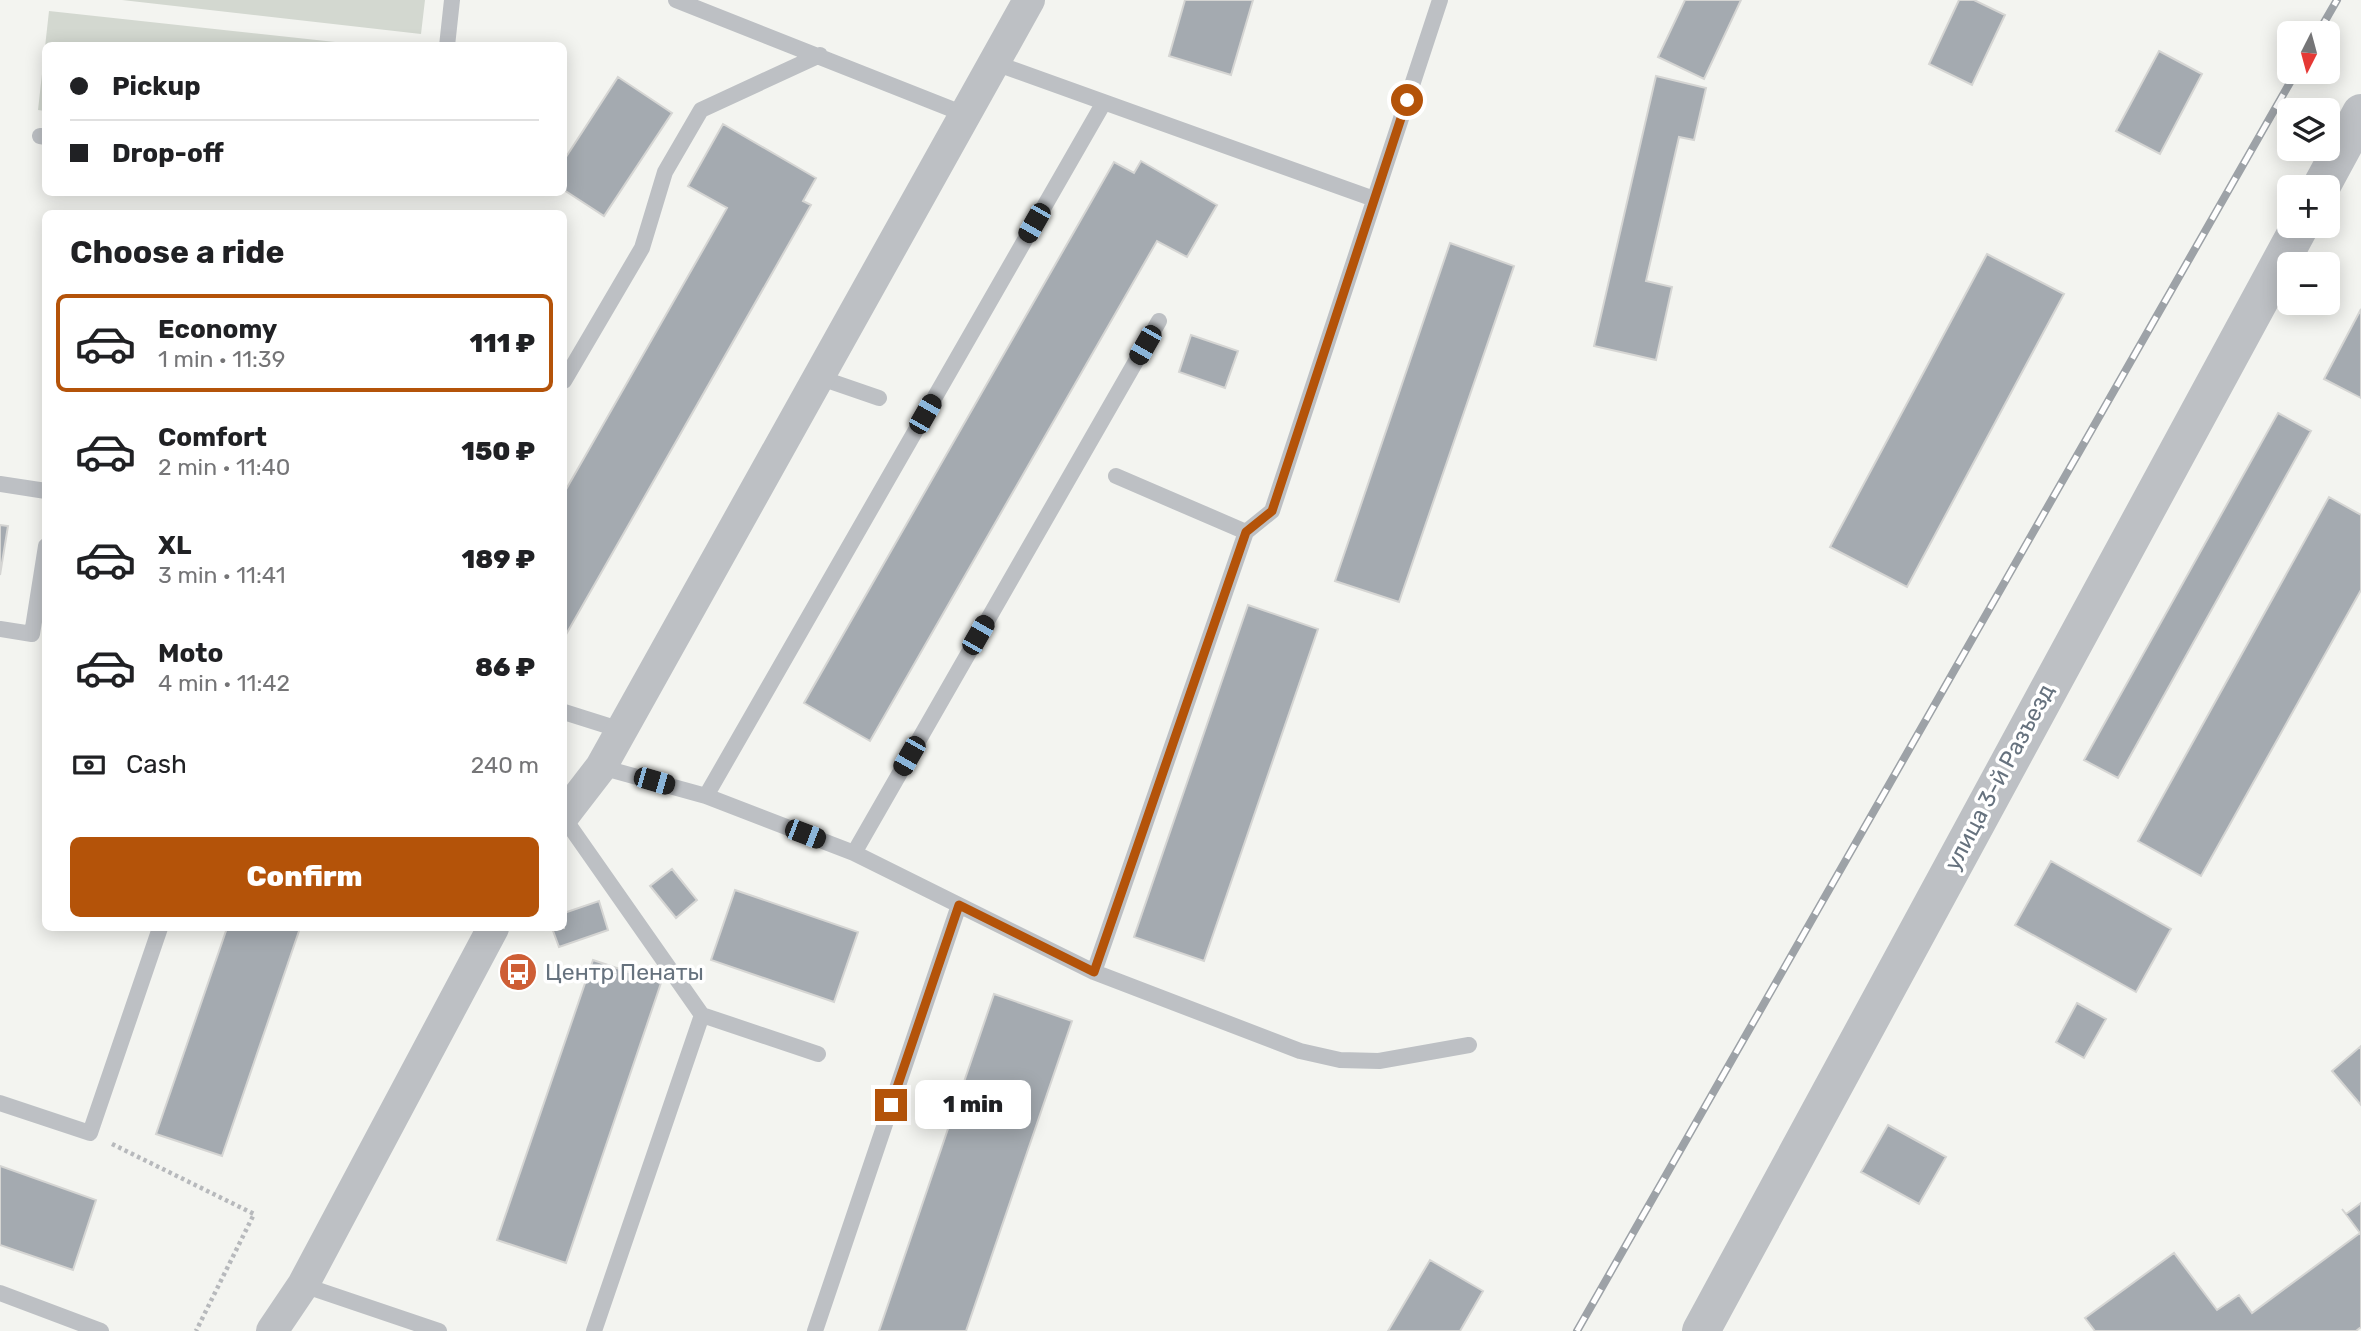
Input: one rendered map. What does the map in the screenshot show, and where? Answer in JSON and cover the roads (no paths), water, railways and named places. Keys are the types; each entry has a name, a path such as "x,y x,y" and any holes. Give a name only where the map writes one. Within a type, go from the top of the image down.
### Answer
{"street":[{"path":"567,812 601,767 1029,0"},
{"path":"2327,175 2361,113"},
{"name":"улица 3-й Разъезд","path":"1701,1331 2293,238"},
{"path":"272,1331 303,1285 491,931"}],"lane":[{"path":"447,42 452,0"},
{"path":"676,0 964,114"},
{"path":"1094,972 1246,532 1272,511 1440,0"},
{"path":"567,375 642,248 665,172 701,110 820,55"},
{"path":"992,62 1102,104 1374,199"},
{"path":"706,796 1102,104"},
{"path":"854,853 1158,321"},
{"path":"818,377 879,398"},
{"path":"1116,476 1246,532"},
{"path":"0,484 42,490"},
{"path":"0,629 32,634 42,571"},
{"path":"567,713 621,730"},
{"path":"601,767 706,796 854,853 1094,972 1300,1051 1340,1060 1379,1061 1469,1045"},
{"path":"567,820 702,1015 818,1054"},
{"path":"815,1331 959,905"},
{"path":"0,1103 90,1133 159,931"},
{"path":"594,1331 702,1015"},
{"path":"303,1285 439,1331"},
{"path":"0,1293 101,1331"},
{"path":"383,1331 389,1314"}],"railway":[{"path":"2325,21 2337,0"},
{"path":"1577,1331 2289,84"}],"place":[{"name":"Центр Пенаты","path":"518,972"}]}
